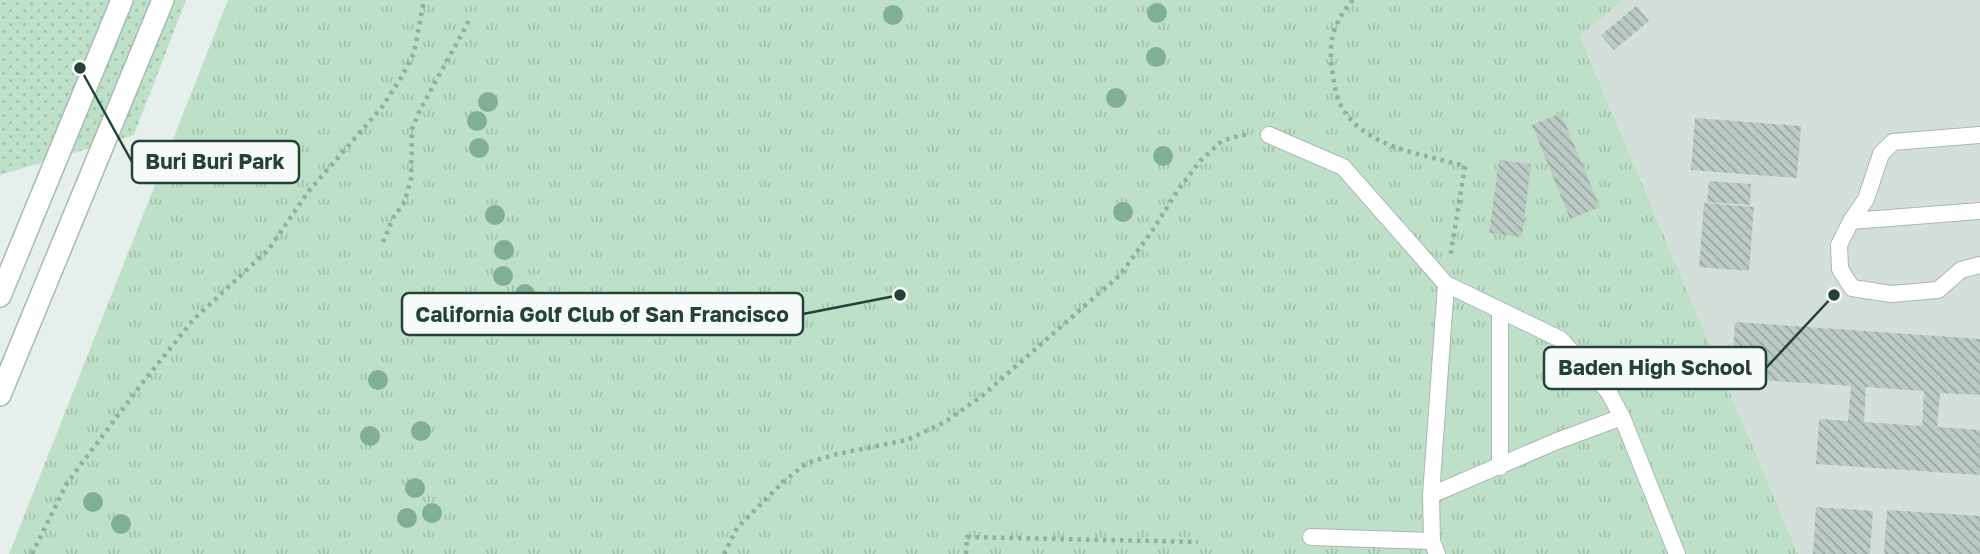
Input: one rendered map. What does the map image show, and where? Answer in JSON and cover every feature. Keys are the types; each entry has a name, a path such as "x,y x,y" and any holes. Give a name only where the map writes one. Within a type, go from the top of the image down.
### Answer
{"main road":[{"path":"0,296 122,0"},
{"path":"0,395 163,0"}],"lane":[{"path":"1269,135 1343,167 1446,284 1560,339 1608,391 1622,417 1676,554"},
{"path":"1980,135 1893,142 1881,154 1866,199 1839,245 1840,269 1852,288 1891,294 1938,290 1961,270 1980,265"},
{"path":"1851,221 1980,211"},
{"path":"1311,537 1434,547 1431,495 1446,284"},
{"path":"1500,310 1500,467"},
{"path":"1431,495 1622,417"}],"path":[{"path":"33,554 67,483 140,386 193,320 269,249 309,192 382,107 414,52 424,0"},
{"path":"1353,0 1334,25 1330,54 1335,90 1346,115 1369,134 1396,146 1465,166 1446,284"},
{"path":"383,242 393,218 404,202 411,179 412,130 420,110 471,17"},
{"path":"724,554 737,528 783,481 807,463 907,440 945,422 982,396 1120,275 1201,160 1222,141 1241,135 1269,135"},
{"path":"967,554 967,537 1198,542"}],"shaded area":[{"path":"1624,0 1980,0 1980,554 1798,554 1580,36"}],"green space":[{"path":"0,0 186,0 134,135 0,175"},
{"path":"228,0 1624,0 1580,36 1798,554 9,554"}],"building":[{"path":"1636,6 1649,21 1614,50 1601,35"},
{"path":"1561,113 1600,207 1570,219 1532,125"},
{"path":"1695,118 1801,126 1797,178 1691,170"},
{"path":"1499,160 1531,164 1522,237 1489,233"},
{"path":"1709,181 1751,184 1750,205 1707,202"},
{"path":"1704,203 1754,207 1749,271 1699,267"},
{"path":"1735,322 1980,339 1980,395 1940,393 1937,427 1980,430 1980,475 1816,464 1819,419 1848,421 1851,386 1731,378","holes":["1866,387 1924,391 1922,426 1864,422"]},
{"path":"1816,507 1873,511 1870,554 1813,554"},
{"path":"1887,510 1980,516 1980,554 1884,554"}],"place":[{"name":"Buri Buri Park","path":"80,68"},
{"name":"California Golf Club of San Francisco","path":"900,295"},
{"name":"Baden High School","path":"1834,295"}]}
